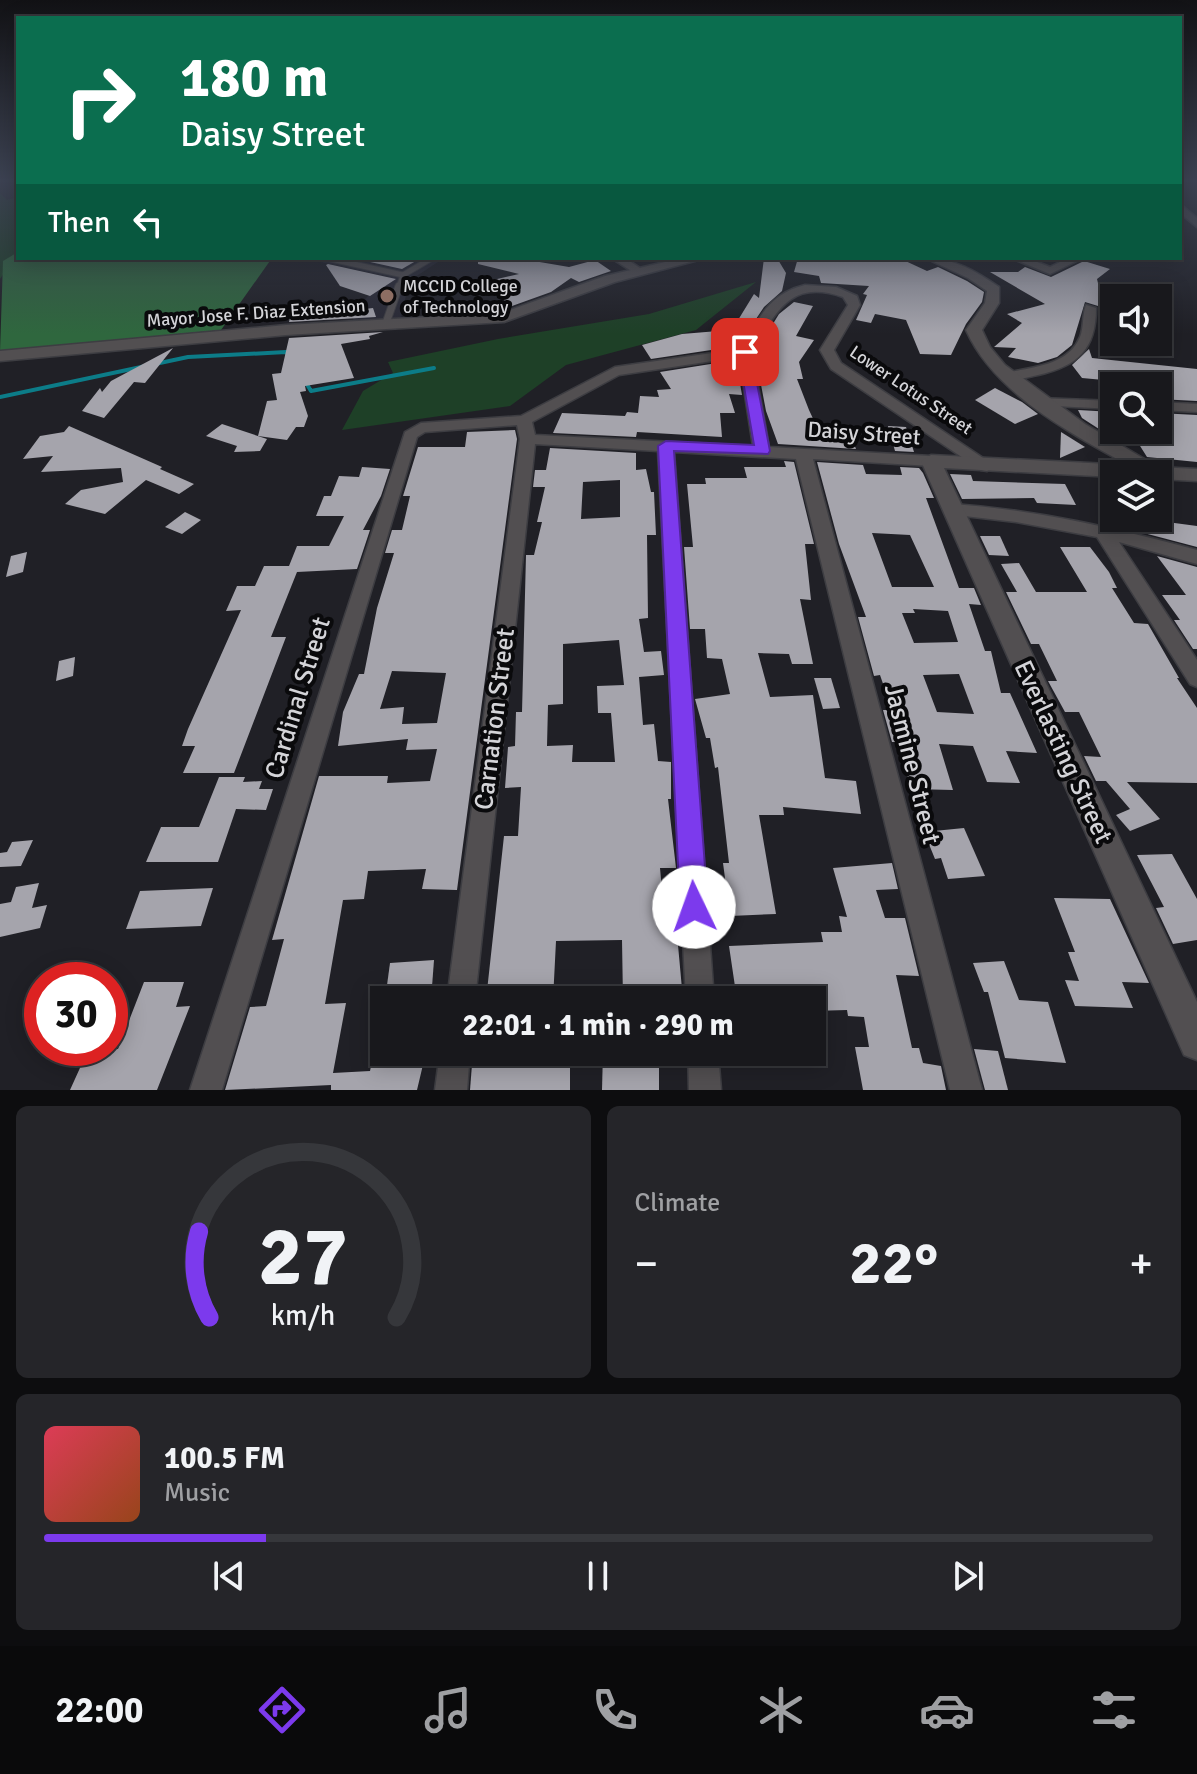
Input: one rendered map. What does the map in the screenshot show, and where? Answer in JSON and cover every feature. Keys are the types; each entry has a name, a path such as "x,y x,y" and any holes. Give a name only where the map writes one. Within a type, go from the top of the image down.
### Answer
{"street":[{"path":"620,260 637,270"},
{"name":"Mayor Jose F. Diaz Extension","path":"0,356 386,323 504,317 637,270 689,260"},
{"path":"937,260 973,275 994,290 992,303 974,330 975,338 1011,376 1039,402 1087,435 1134,460"},
{"path":"1022,260 1050,271 1073,260"},
{"name":"Lower Lotus Street","path":"745,352 781,296 791,290 807,287 845,293 854,300 827,350 836,366 987,466"},
{"path":"1011,376 1051,370 1066,362 1082,346 1091,323 1090,308"},
{"path":"526,429 615,371 745,352 762,451"},
{"path":"1039,402 1100,404"},
{"path":"1172,407 1197,408"},
{"name":"Cardinal Street","path":"206,1090 410,435 421,428 526,429"},
{"name":"Daisy Street","path":"526,429 666,446 1100,471"},
{"name":"Carnation Street","path":"463,986 526,429"},
{"path":"666,446 699,986"},
{"name":"Jasmine Street","path":"803,453 966,1090"},
{"name":"Everlasting Street","path":"931,461 1197,1042"},
{"name":"Daisy Street","path":"1172,474 1197,475"},
{"path":"953,510 1016,514 1100,531"},
{"path":"1103,532 1197,678"},
{"path":"1106,532 1197,557"},
{"path":"451,1090 454,1066"},
{"path":"704,1066 705,1090"}],"lane":[{"path":"336,260 403,275"},
{"path":"386,323 403,275 429,260"}],"shaded area":[{"name":"MCCID College of Technology","path":"311,260 441,260 409,281 400,323 354,326 352,311 389,277"}],"green space":[{"path":"0,232 16,232 16,255 0,279"},
{"path":"16,253 16,260 271,260 221,330 0,351 3,261"},
{"path":"756,282 696,330 566,365 510,406 342,430 363,391 393,373 388,362 498,339 649,314"}],"building":[{"path":"361,260 418,260 402,269"},
{"path":"478,260 528,260 569,267 595,260 611,271 579,282 571,278 551,292 512,306 480,283 519,274 478,264"},
{"path":"764,260 778,260 786,273 782,291 764,307 738,346 651,359 642,345 682,334 718,331 724,322 735,325 754,294 759,298"},
{"path":"797,260 903,260 927,271 938,267 984,292 982,302 966,324 951,355 920,354 906,320 875,314 871,323 856,320 867,295 863,294 869,286 821,283 819,276 794,272"},
{"path":"1084,261 1110,269 1097,279 1100,320 1098,306 1085,302 1072,345 1057,357 1038,363 1008,357 1016,348 994,347 1022,323 1007,314 1045,304 990,272 1018,272 1025,267 1051,277"},
{"path":"326,265 396,279 370,296 340,286"},
{"path":"794,302 813,306 796,336 814,340 799,362 803,379 797,379 809,410 816,425 847,426 856,449 778,444 766,411 755,353 779,314"},
{"path":"373,308 376,317 289,322 290,318"},
{"path":"383,332 369,336 370,339 341,344 354,378 305,386 306,391 300,392 308,416 304,427 296,427 287,440 258,436 267,401 277,400 272,374 281,373 289,338"},
{"path":"173,348 145,383 134,382 104,418 82,411 100,388 102,392 111,381"},
{"path":"1089,349 1092,358 1197,369 1197,401 1172,400 1172,372 1100,372 1100,380 1082,378 1072,365"},
{"path":"736,360 742,395 729,394 735,413 720,413 722,437 637,432 636,437 553,433 562,413 625,416 627,412 638,413 640,396 659,397 657,390 671,389 660,372"},
{"path":"995,388 1038,414 1015,424 975,400"},
{"path":"1078,410 1100,411 1100,429 1099,429 1082,418"},
{"path":"1172,414 1197,415 1197,462 1147,457 1139,444 1172,444"},
{"path":"222,424 267,439 260,451 234,452 237,446 206,436"},
{"path":"69,426 194,484 179,494 146,480 105,514 65,504 81,490 123,482 121,468 41,472 53,456 23,459 40,436 64,432"},
{"path":"888,426 906,427 914,452 895,451"},
{"path":"515,430 517,439 457,890 422,889 426,869 368,871 364,899 343,900 325,1004 346,1003 333,1073 370,1071 371,1066 423,1066 417,1090 331,1090 331,1085 225,1090 250,1007 266,1006 284,939 272,940 319,776 388,776 387,783 430,781 437,749 406,750 408,739 338,746 343,712 359,674 364,674 377,608 394,553 385,553 392,530 402,530 410,496 403,496 418,447 465,447 467,432","holes":["392,671 446,673 437,723 402,724 404,707 380,709"]},
{"path":"1061,432 1085,447 1060,458"},
{"path":"550,448 636,453 636,470 646,469 651,492 654,492 656,535 647,535 648,618 639,619 644,652 661,651 664,675 639,677 643,725 654,724 658,761 671,762 671,799 668,799 676,868 660,868 663,901 674,901 682,986 623,986 622,940 556,941 554,986 488,986 504,836 518,836 521,787 505,788 508,747 515,746 516,712 522,712 526,555 534,555 542,522 537,522 545,487 533,487 535,470 546,470","holes":["620,480 620,517 581,519 583,482","619,640 624,685 597,686 598,713 611,713 615,762 572,762 573,745 547,746 548,705 563,704 563,644"]},
{"path":"784,461 794,462 814,544 805,544 811,600 800,599 813,664 792,664 789,654 758,653 770,697 813,695 825,778 856,781 861,814 783,807 784,815 759,815 776,914 730,916 723,863 729,863 718,767 715,768 710,738 706,738 695,699 730,694 722,659 707,658 705,629 690,629 684,547 693,547 687,484 706,484 705,478 747,478 744,467 786,467"},
{"path":"817,462 863,465 866,474 902,475 900,467 919,468 934,498 926,498 959,588 974,588 981,605 969,604 985,651 991,651 1001,693 1010,693 1037,753 1006,751 1020,783 987,782 973,746 939,744 953,790 911,789 898,742 892,742 883,710 892,710 880,675 874,676 858,617 866,617 839,544","holes":["872,533 910,535 934,587 892,587","913,609 948,611 958,642 914,643 902,613 915,613","959,674 974,714 937,712 923,675"]},
{"path":"362,467 390,469 381,496 363,530 370,530 357,569 297,572 271,637 286,637 234,773 183,773 195,746 182,746 188,729 241,610 226,611 237,586 255,586 264,566 289,566 297,546 329,546 344,516 316,516 324,496 331,496 339,476 359,477"},
{"path":"950,474 971,475 973,481 1065,484 1076,505 1037,503 1034,498 962,499"},
{"path":"185,512 201,520 182,534 165,527"},
{"path":"1172,523 1197,526 1197,547 1140,532 1172,532"},
{"path":"980,536 1000,536 1009,556 989,555"},
{"path":"1060,547 1090,547 1109,572 1117,588 1112,588 1134,623 1148,624 1197,708 1197,783 1127,782 1160,819 1130,831 1116,815 1130,809 1106,781 1096,781 1084,756 1101,757 1079,712 1065,712 1048,681 1057,681 1039,644 1031,644 1006,592 1017,592 1001,564 1019,563 1036,592 1087,592"},
{"path":"27,552 23,572 6,577 11,556"},
{"path":"1157,556 1197,567 1197,649 1193,649 1174,620 1180,620 1162,595 1186,595"},
{"path":"75,657 73,676 56,681 59,661"},
{"path":"814,678 831,678 840,708 823,709"},
{"path":"219,777 245,777 243,782 262,781 259,789 273,789 266,810 236,809 218,862 146,862 161,827 199,827"},
{"path":"964,828 985,876 948,879 941,858 935,859 924,832"},
{"path":"33,840 21,866 0,867 0,853 7,852 12,842"},
{"path":"1172,854 1197,899 1197,940 1173,944 1156,908 1164,907 1137,855"},
{"path":"892,863 898,889 876,890 885,918 905,918 919,976 896,975 912,1048 919,1048 923,1063 941,1066 946,1090 863,1090 855,1047 869,1047 864,1017 848,1016 847,1010 826,1011 826,986 735,986 729,946 823,942 821,932 842,932 839,916 847,917 833,868"},
{"path":"39,883 32,908 47,905 40,928 0,937 0,904 11,902 16,887"},
{"path":"213,888 201,926 126,929 140,891"},
{"path":"1054,898 1110,899 1149,983 1122,982 1133,1008 1075,1006 1065,980 1079,981 1068,952 1075,952"},
{"path":"434,960 432,986 387,986 390,963"},
{"path":"1004,961 1019,1000 1048,1002 1066,1063 1005,1058 988,992 984,992 973,963"},
{"path":"144,982 184,982 176,1007 190,1006 157,1090 70,1090 81,1066 128,1066 128,1023"},
{"path":"974,1049 998,1051 1008,1090 985,1090"},
{"path":"472,1066 570,1066 570,1090 470,1090"},
{"path":"603,1066 659,1066 659,1090 602,1090"}],"waterway":[{"path":"0,397 188,357 286,352 290,358"},
{"path":"305,381 311,391 434,368"}],"place":[{"name":"MCCID College of Technology","path":"387,296"}],"route":[{"path":"694,907 666,446 762,451 745,352"}]}
